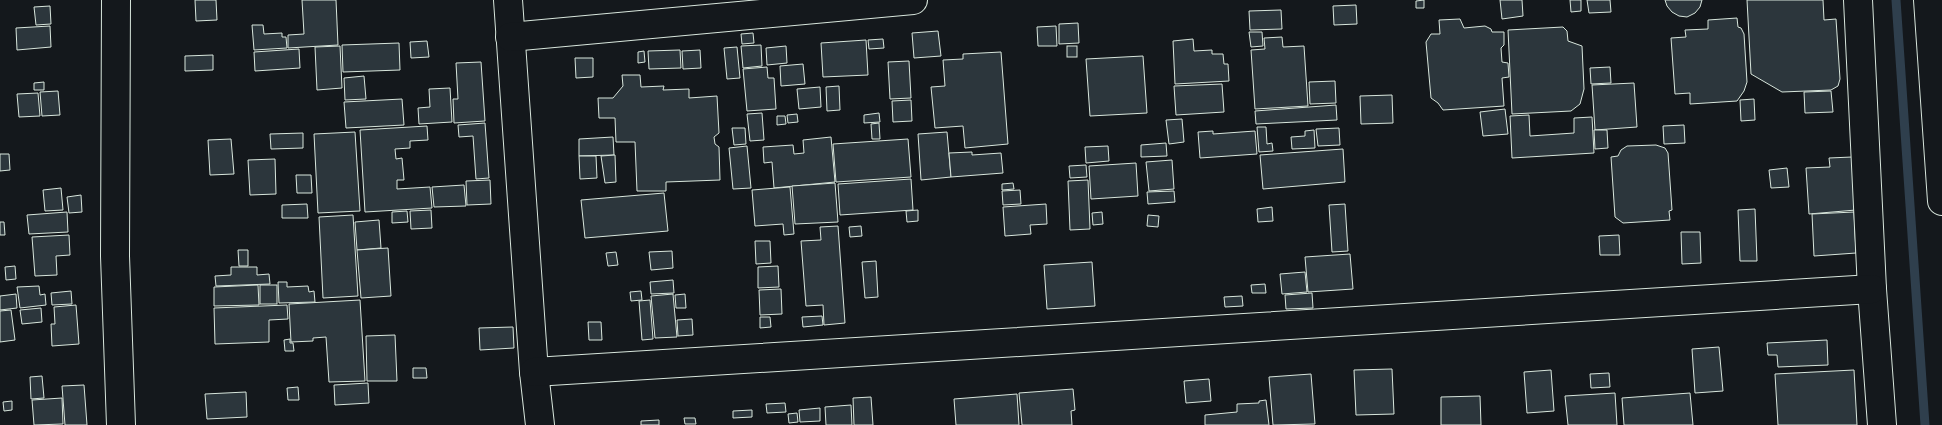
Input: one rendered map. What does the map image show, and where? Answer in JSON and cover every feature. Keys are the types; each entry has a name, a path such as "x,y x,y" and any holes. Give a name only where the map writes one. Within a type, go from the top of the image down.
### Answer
{"street":[{"path":"116,0 115,256 121,425"},
{"path":"508,0 534,372 540,425"},
{"path":"510,37 913,0"},
{"path":"1858,0 1872,289 1882,425"},
{"path":"1928,0 1942,201"},
{"path":"534,372 1872,289"}],"building":[{"path":"195,0 216,0 217,20 196,21"},
{"path":"302,0 336,0 338,45 288,48 288,35 304,34"},
{"path":"1424,0 1424,8 1416,8 1416,1"},
{"path":"1500,0 1522,0 1523,16 1502,19"},
{"path":"1570,0 1581,0 1581,11 1571,12"},
{"path":"1587,0 1610,0 1611,12 1589,13"},
{"path":"1665,0 1702,0 1700,7 1695,13 1687,17 1679,16 1672,12"},
{"path":"1747,0 1823,0 1824,20 1836,19 1840,79 1838,86 1831,90 1782,92 1751,74"},
{"path":"1356,5 1357,24 1334,25 1333,6"},
{"path":"50,6 51,24 36,25 34,7"},
{"path":"1281,10 1282,29 1250,30 1249,11"},
{"path":"1737,18 1738,27 1741,28 1744,34 1747,82 1744,91 1737,101 1690,104 1690,93 1675,94 1671,38 1686,37 1685,30 1708,29 1708,20"},
{"path":"1460,19 1464,28 1485,26 1491,29 1492,32 1504,32 1504,45 1501,48 1502,62 1508,63 1509,77 1502,78 1504,106 1443,110 1431,98 1426,42 1431,34 1440,34 1439,20"},
{"path":"1078,23 1079,43 1059,44 1059,24"},
{"path":"252,25 263,25 264,34 282,33 282,37 286,37 287,48 254,50"},
{"path":"50,26 51,47 17,50 16,28"},
{"path":"1056,26 1057,46 1038,46 1037,27"},
{"path":"1563,27 1567,31 1568,41 1582,46 1584,89 1580,104 1571,111 1512,114 1508,30"},
{"path":"938,31 941,56 914,58 912,33"},
{"path":"1249,32 1262,32 1263,46 1251,47"},
{"path":"753,33 754,43 742,44 741,34"},
{"path":"1282,37 1283,47 1304,46 1308,106 1255,109 1251,50 1265,49 1264,38"},
{"path":"883,39 884,48 869,49 868,40"},
{"path":"1193,39 1194,51 1212,50 1212,54 1223,54 1224,64 1228,64 1229,81 1175,84 1173,41"},
{"path":"866,40 868,75 823,77 821,43"},
{"path":"427,41 429,57 411,58 410,42"},
{"path":"399,43 400,70 343,72 342,45"},
{"path":"761,45 762,66 743,68 741,46"},
{"path":"340,46 342,88 317,90 315,47"},
{"path":"786,46 787,63 767,65 766,48"},
{"path":"1067,46 1077,46 1077,57 1067,57"},
{"path":"737,47 740,78 727,79 724,48"},
{"path":"299,49 300,68 255,71 254,52"},
{"path":"680,50 681,68 649,69 648,51"},
{"path":"700,50 701,68 683,69 682,51"},
{"path":"644,51 645,62 638,63 638,52"},
{"path":"1001,52 1008,144 965,148 963,126 935,128 931,87 945,86 943,60 963,59 963,54"},
{"path":"213,55 213,70 185,71 185,56"},
{"path":"1143,56 1147,113 1090,116 1086,59"},
{"path":"575,58 593,58 593,77 576,78"},
{"path":"909,61 911,98 890,99 888,62"},
{"path":"481,62 485,121 454,123 453,99 458,99 456,63"},
{"path":"803,64 805,84 781,86 780,66"},
{"path":"767,67 768,78 774,78 776,109 747,111 743,69"},
{"path":"1610,67 1611,83 1591,84 1590,68"},
{"path":"622,75 640,75 641,87 664,86 663,90 689,89 689,98 717,96 719,133 714,137 715,144 719,147 720,180 666,182 666,191 637,191 635,142 616,142 615,118 599,118 598,98 613,98 623,86"},
{"path":"364,76 366,99 345,100 344,78"},
{"path":"1335,81 1336,103 1310,104 1309,82"},
{"path":"44,82 44,90 34,90 34,83"},
{"path":"1634,83 1637,127 1595,130 1592,85"},
{"path":"1222,84 1224,112 1176,115 1174,86"},
{"path":"839,86 840,110 827,111 826,87"},
{"path":"820,87 821,107 799,109 797,89"},
{"path":"450,88 452,122 419,124 418,108 430,107 429,89"},
{"path":"58,91 60,115 42,116 40,92"},
{"path":"1831,91 1833,112 1805,113 1804,92"},
{"path":"38,93 40,116 19,117 17,94"},
{"path":"1392,95 1393,123 1361,124 1360,96"},
{"path":"402,99 404,125 346,128 344,102"},
{"path":"1754,99 1755,120 1741,121 1740,100"},
{"path":"911,100 912,121 893,122 892,101"},
{"path":"1336,105 1337,120 1256,124 1255,111"},
{"path":"1505,109 1508,134 1483,136 1480,112"},
{"path":"762,113 764,140 750,141 747,114"},
{"path":"879,113 880,122 864,123 864,115"},
{"path":"797,114 798,122 788,123 787,115"},
{"path":"1529,115 1530,136 1574,133 1574,118 1592,117 1594,153 1512,158 1510,116"},
{"path":"777,116 785,116 786,124 777,125"},
{"path":"1182,119 1184,142 1169,144 1166,120"},
{"path":"485,123 489,178 476,179 473,136 459,137 458,125"},
{"path":"879,123 880,139 872,139 871,124"},
{"path":"1684,125 1685,143 1664,144 1663,126"},
{"path":"427,126 428,140 410,141 410,148 395,149 396,159 402,158 404,180 397,180 397,189 430,187 432,208 365,212 360,130"},
{"path":"1257,127 1266,127 1267,144 1272,143 1273,151 1259,152"},
{"path":"732,128 745,128 746,144 734,145"},
{"path":"1339,128 1340,145 1318,146 1316,129"},
{"path":"1314,130 1315,148 1292,149 1291,137 1305,136 1305,131"},
{"path":"1594,130 1607,130 1608,148 1595,149"},
{"path":"1213,131 1213,134 1255,131 1257,154 1200,158 1198,132"},
{"path":"355,132 360,211 318,213 314,134"},
{"path":"947,132 951,177 921,180 918,134"},
{"path":"303,133 303,148 271,149 270,134"},
{"path":"613,137 614,155 579,156 579,139"},
{"path":"831,137 835,182 774,188 772,162 764,163 763,147 793,145 794,154 804,153 803,140"},
{"path":"231,139 234,174 210,175 208,140"},
{"path":"908,139 911,177 836,182 833,144"},
{"path":"1166,143 1167,156 1141,157 1141,145"},
{"path":"1656,145 1665,148 1668,153 1672,210 1669,211 1670,220 1623,223 1615,217 1611,157 1618,156 1621,150 1627,146"},
{"path":"747,146 751,188 733,189 729,148"},
{"path":"1108,146 1109,161 1086,163 1085,147"},
{"path":"1343,149 1345,182 1263,189 1260,155"},
{"path":"972,152 972,155 1001,153 1003,173 951,177 949,153"},
{"path":"0,154 9,154 10,170 0,171"},
{"path":"615,155 616,182 605,183 601,156"},
{"path":"579,156 596,156 597,178 580,179"},
{"path":"1852,157 1856,210 1809,214 1806,168 1830,167 1829,158"},
{"path":"275,159 276,194 250,195 248,160"},
{"path":"1172,160 1174,189 1149,191 1146,162"},
{"path":"1136,163 1138,196 1091,199 1089,166"},
{"path":"1086,165 1087,177 1070,178 1069,166"},
{"path":"1787,168 1789,187 1771,188 1769,170"},
{"path":"296,175 311,175 312,193 297,193"},
{"path":"911,179 913,210 840,215 838,184"},
{"path":"490,180 491,204 467,205 466,181"},
{"path":"1088,180 1090,229 1070,230 1068,181"},
{"path":"835,183 838,222 795,224 792,186"},
{"path":"1013,183 1014,189 1002,190 1002,184"},
{"path":"464,185 466,206 434,207 432,187"},
{"path":"790,187 794,234 784,235 783,224 755,226 752,190"},
{"path":"61,188 63,210 45,211 43,190"},
{"path":"1020,190 1021,204 1003,205 1002,191"},
{"path":"1174,191 1175,202 1148,204 1147,192"},
{"path":"664,193 668,231 585,238 581,200"},
{"path":"81,195 82,212 69,213 67,197"},
{"path":"307,204 308,218 282,218 282,205"},
{"path":"1046,204 1047,224 1030,225 1031,234 1005,236 1003,207"},
{"path":"1345,204 1348,251 1332,252 1329,205"},
{"path":"1272,207 1273,221 1258,222 1257,209"},
{"path":"1755,209 1757,261 1740,261 1738,210"},
{"path":"431,210 432,228 411,229 410,211"},
{"path":"918,210 918,221 907,222 906,211"},
{"path":"407,211 408,222 392,223 392,212"},
{"path":"67,212 68,232 29,234 27,215"},
{"path":"1102,212 1103,224 1093,225 1092,213"},
{"path":"1854,212 1856,253 1814,256 1812,214"},
{"path":"353,215 358,296 323,298 319,217"},
{"path":"1148,215 1159,216 1158,227 1147,226"},
{"path":"379,220 381,248 357,250 355,222"},
{"path":"0,222 4,222 5,235 0,235"},
{"path":"838,226 845,323 824,325 823,305 806,306 801,241 821,240 820,227"},
{"path":"861,226 862,236 850,237 849,227"},
{"path":"1681,232 1700,232 1701,263 1682,264"},
{"path":"69,235 70,255 56,256 57,275 35,276 32,237"},
{"path":"1619,235 1620,255 1600,255 1599,236"},
{"path":"755,241 770,241 771,263 756,264"},
{"path":"388,248 391,296 361,298 357,250"},
{"path":"238,250 248,250 248,266 239,266"},
{"path":"672,251 673,268 651,270 649,252"},
{"path":"616,252 618,265 608,266 606,253"},
{"path":"1350,254 1353,289 1308,292 1305,257"},
{"path":"876,261 878,297 865,298 862,262"},
{"path":"1092,262 1095,306 1047,309 1044,265"},
{"path":"15,266 16,279 6,280 5,267"},
{"path":"778,266 779,287 758,288 758,267"},
{"path":"231,267 257,267 257,275 269,274 270,284 216,286 215,276 231,275"},
{"path":"1305,272 1307,292 1282,294 1280,274"},
{"path":"673,280 674,293 651,294 650,282"},
{"path":"278,282 287,282 287,287 308,286 309,292 314,291 315,302 279,303"},
{"path":"1265,284 1266,293 1252,293 1251,285"},
{"path":"258,285 259,305 214,306 214,287"},
{"path":"260,285 277,285 277,304 260,304"},
{"path":"39,286 40,295 45,294 46,305 20,308 17,287"},
{"path":"781,289 782,314 760,315 759,290"},
{"path":"71,291 72,304 52,305 51,293"},
{"path":"641,291 642,300 631,301 630,292"},
{"path":"1312,293 1313,308 1286,309 1285,295"},
{"path":"16,294 17,308 0,310 0,296"},
{"path":"673,294 677,337 655,338 651,296"},
{"path":"685,294 686,308 676,308 675,295"},
{"path":"1242,296 1243,306 1225,307 1224,297"},
{"path":"360,300 365,381 329,382 326,337 313,338 313,341 291,342 289,304"},
{"path":"650,300 653,339 642,340 639,301"},
{"path":"76,305 79,344 52,346 51,324 55,324 54,307"},
{"path":"287,305 288,319 269,320 269,342 215,344 214,308"},
{"path":"41,308 42,322 22,324 20,310"},
{"path":"11,310 15,340 0,342 0,311"},
{"path":"822,316 823,325 803,327 802,317"},
{"path":"760,317 770,317 771,327 760,328"},
{"path":"692,319 693,335 678,336 677,320"},
{"path":"588,322 601,322 602,340 589,340"},
{"path":"513,327 514,348 480,350 479,328"},
{"path":"395,335 397,381 367,381 366,336"},
{"path":"290,339 290,343 293,343 294,351 285,351 284,340"},
{"path":"1827,340 1828,365 1778,367 1777,355 1768,355 1767,343"},
{"path":"1719,347 1723,391 1695,393 1692,349"},
{"path":"413,368 426,368 427,378 413,378"},
{"path":"1392,369 1394,414 1356,415 1354,370"},
{"path":"1551,370 1554,411 1527,413 1524,372"},
{"path":"1854,370 1857,425 1778,425 1775,374"},
{"path":"1609,373 1610,387 1591,388 1590,374"},
{"path":"1311,374 1315,424 1273,425 1269,377"},
{"path":"42,376 44,398 31,399 30,377"},
{"path":"1209,379 1211,401 1186,403 1184,381"},
{"path":"368,383 369,403 335,405 334,385"},
{"path":"84,385 87,425 65,425 62,386"},
{"path":"298,387 299,400 288,400 287,388"},
{"path":"1073,389 1075,410 1071,411 1072,425 1022,425 1019,393"},
{"path":"246,392 247,417 207,419 205,394"},
{"path":"1615,393 1617,425 1568,425 1565,396"},
{"path":"1690,393 1693,425 1624,425 1622,398"},
{"path":"1017,394 1019,425 956,425 954,399"},
{"path":"1480,396 1481,425 1441,425 1441,397"},
{"path":"871,397 873,425 854,425 853,398"},
{"path":"62,398 63,424 34,425 32,400"},
{"path":"1266,400 1269,425 1205,425 1205,415 1237,412 1237,404 1259,403 1259,401"},
{"path":"12,401 12,410 4,411 3,402"},
{"path":"785,403 786,412 767,413 766,404"},
{"path":"851,405 852,425 826,425 825,407"},
{"path":"820,408 820,421 800,422 799,410"},
{"path":"752,410 752,417 733,418 733,411"},
{"path":"797,413 798,422 789,423 788,414"},
{"path":"684,418 695,418 696,424 685,424"},
{"path":"659,420 659,425 641,425 641,421"}],"waterway":[{"path":"1896,0 1925,425"}]}
